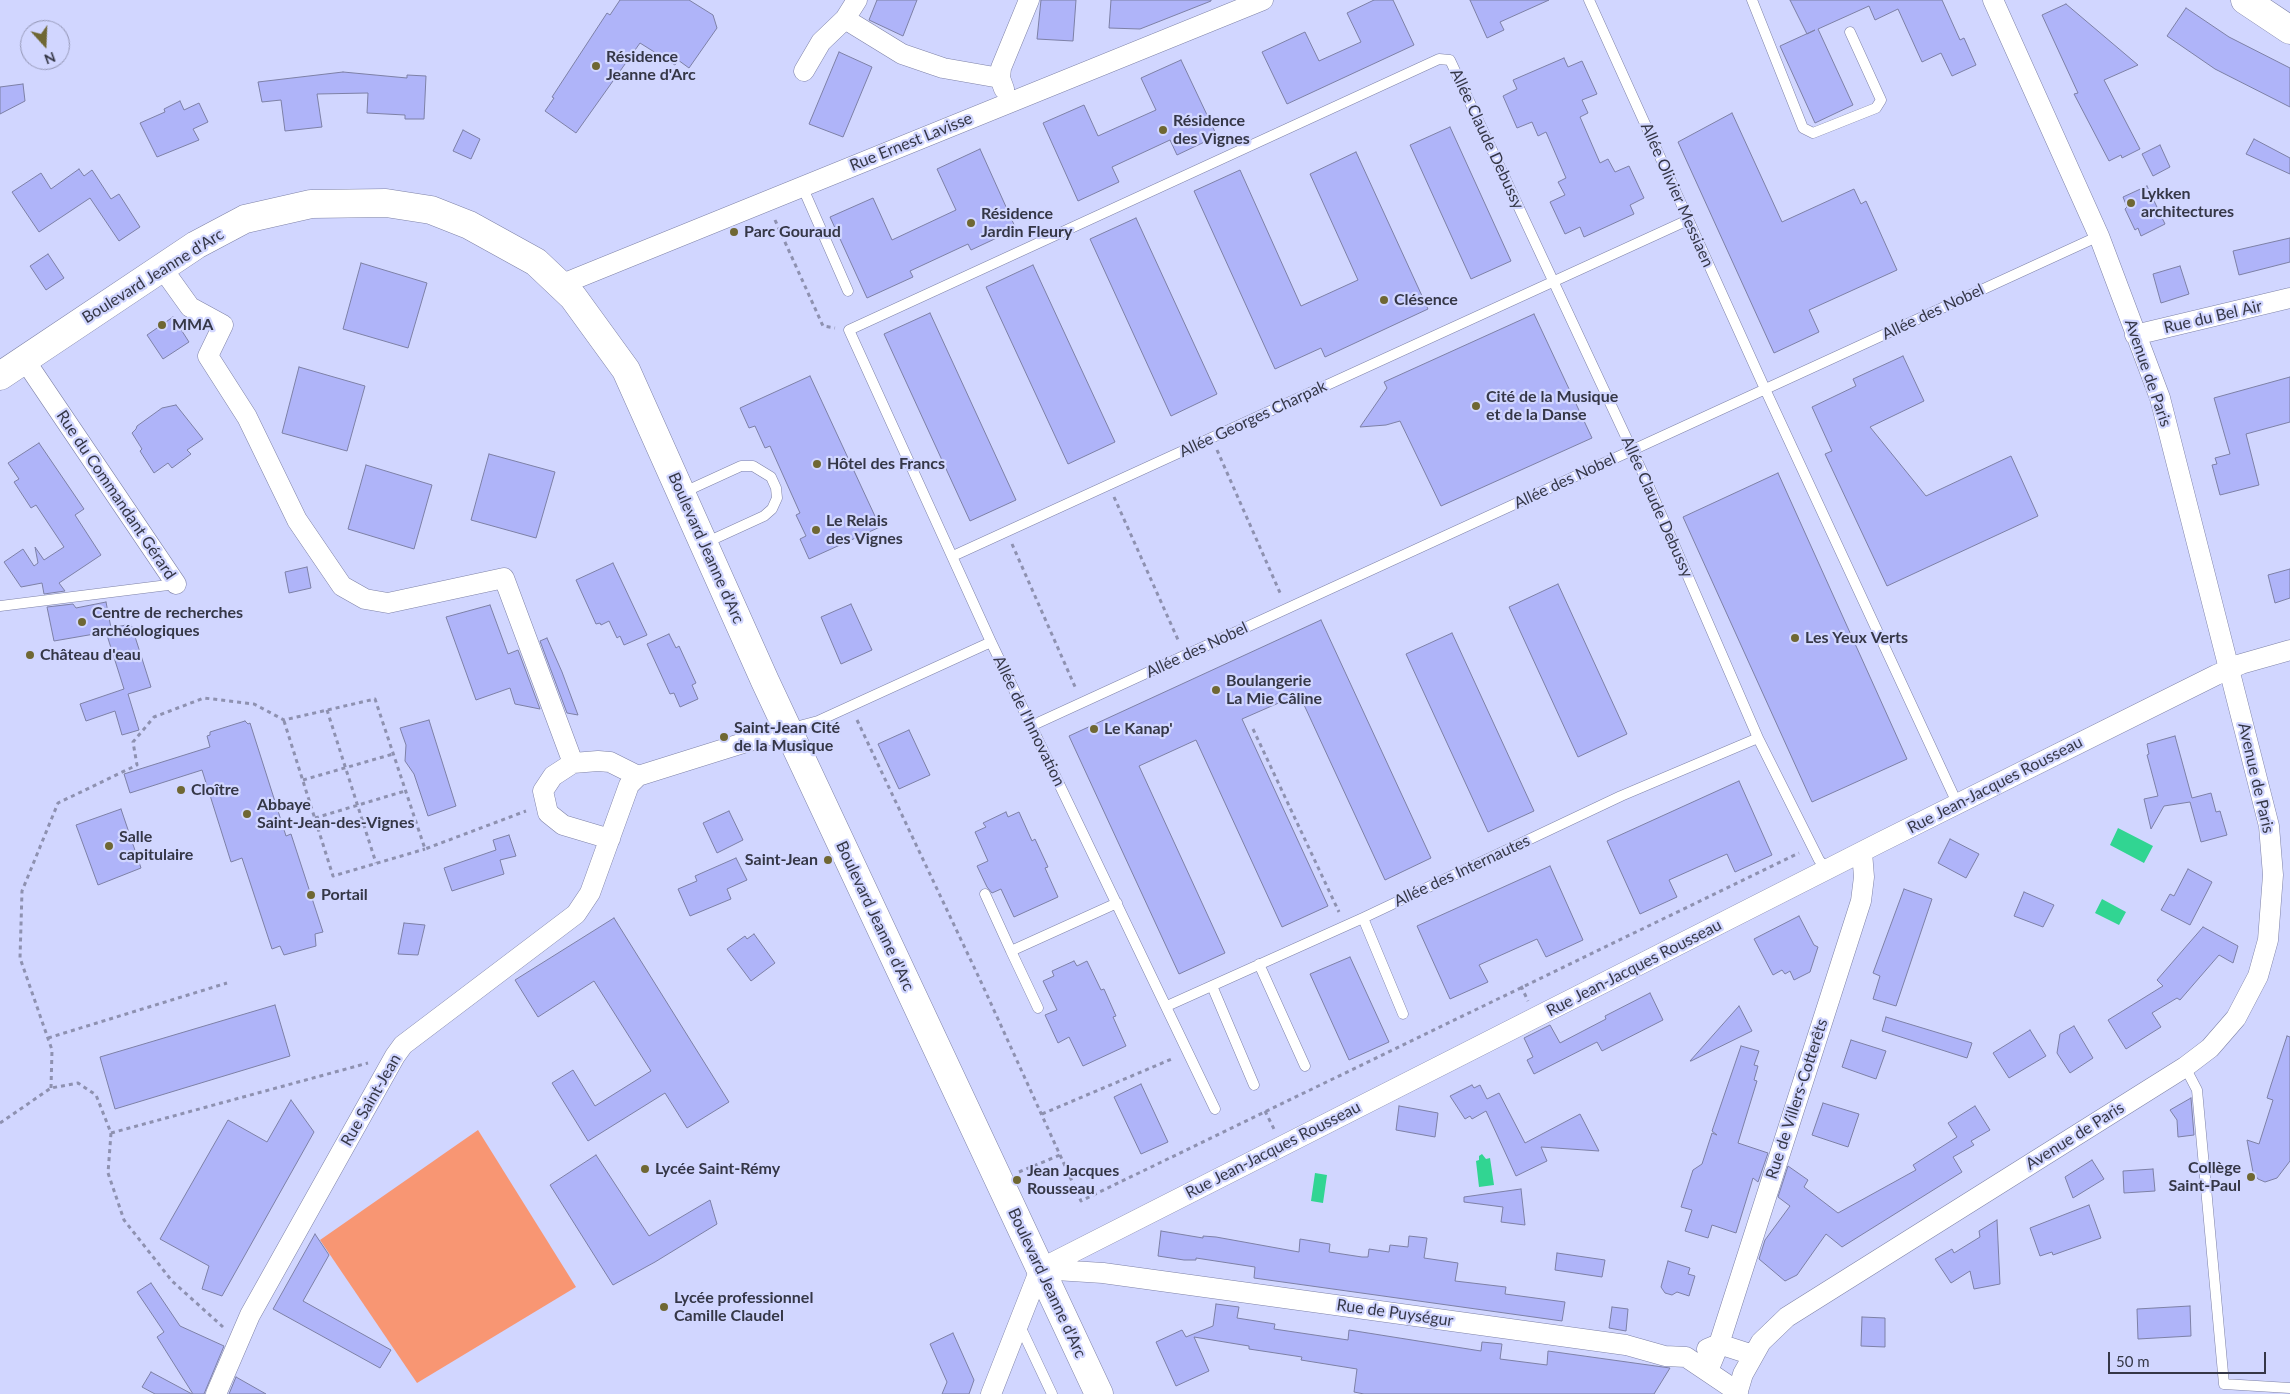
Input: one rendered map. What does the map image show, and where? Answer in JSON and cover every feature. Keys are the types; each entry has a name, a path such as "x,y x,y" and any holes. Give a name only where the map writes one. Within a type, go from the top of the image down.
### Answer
{"street":[{"path":"804,71 821,42 845,19 857,0"},
{"path":"1009,103 1000,78 1001,68 1022,22 1029,0"},
{"name":"Rue Ernest Lavisse","path":"560,285 1263,0"},
{"name":"Avenue de Paris","path":"1738,1393 1743,1374 1761,1342 1787,1316 2186,1067 2210,1048 2236,1018 2258,976 2269,931 2273,875 2269,826 2160,398 2099,236 1994,0"},
{"path":"2245,0 2290,30"},
{"path":"845,19 902,54 943,68 1000,78"},
{"name":"Boulevard Jeanne d'Arc","path":"0,376 196,245 245,219 311,204 386,203 431,210 469,225 536,262 573,297 626,370 788,729 1099,1394"},
{"path":"162,268 190,307 223,325 208,356 248,417 297,520 342,586 365,599 388,603 504,578 573,763"},
{"name":"Rue du Bel Air","path":"2135,335 2290,298"},
{"name":"Rue du Commandant Gérard","path":"24,359 176,584"},
{"name":"Rue Jean-Jacques Rousseau","path":"1040,1268 1862,852 2229,669 2290,650"},
{"path":"610,839 563,825 548,813 543,791 553,776 573,763 598,761 610,762 638,776 788,729"},
{"name":"Rue Saint-Jean","path":"216,1394 250,1315 395,1056 403,1045 576,914 590,893 629,785 638,776"},
{"name":"Rue de Villers-Cotterêts","path":"1708,1372 1719,1344 1861,901 1864,876 1862,852"},
{"path":"1095,1240 1096,1260 1103,1273"},
{"path":"991,1394 1040,1268"},
{"name":"Rue de Puységur","path":"1040,1268 1103,1273 1626,1346 1665,1356 1686,1357 1738,1393"},
{"path":"1686,1357 1719,1344 1753,1355"}],"lane":[{"name":"Allée Olivier Messiaen","path":"1589,0 1765,389 1958,805"},
{"path":"1752,0 1803,128 1813,133 1876,108 1881,100 1850,32"},
{"name":"Allée Claude Debussy","path":"849,330 1407,72 1439,58 1450,60 1632,450 1758,738 1819,860 1828,870"},
{"path":"802,186 848,291"},
{"name":"Allée Georges Charpak","path":"953,556 1688,220"},
{"name":"Allée des Nobel","path":"1031,726 2099,236"},
{"name":"Allée de l'Innovation","path":"849,330 991,642 1215,1109"},
{"path":"681,493 741,466 753,466 762,470 771,477 776,488 777,498 772,509 764,516 704,544"},
{"name":"Rue du Commandant Gérard","path":"0,606 176,584"},
{"path":"788,729 818,721 991,642"},
{"name":"Allée des Internautes","path":"1167,1006 1346,926 1621,796 1758,738"},
{"path":"985,894 1038,1008"},
{"path":"1011,951 1117,903"},
{"path":"1363,918 1404,1014"},
{"path":"1259,964 1305,1066"},
{"path":"1212,986 1254,1085"},
{"path":"2186,1067 2197,1090 2224,1384 2290,1388"},
{"path":"1019,1323 1052,1394"}],"path":[{"path":"766,201 824,326 849,330"},
{"path":"1212,438 1287,609"},
{"path":"1108,485 1185,656"},
{"path":"1006,532 1082,702"},
{"path":"51,1088 52,1050 20,958 22,890 58,803 137,765 132,742 154,717 204,698 254,704 284,720 375,700 425,849"},
{"path":"327,710 376,863"},
{"path":"284,720 333,876 425,849 546,804"},
{"path":"1253,728 1346,926"},
{"path":"303,780 393,754"},
{"path":"315,818 405,791"},
{"path":"48,1038 227,983"},
{"path":"1042,1114 1188,1052"},
{"path":"111,1133 395,1056"},
{"path":"0,1123 51,1088 78,1083 96,1095 111,1133 108,1172 124,1220 172,1282 225,1329"},
{"path":"999,1180 1060,1155"}],"shaded area":[{"path":"2118,828 2153,846 2144,863 2110,845"},
{"path":"2102,899 2126,912 2119,925 2095,913"},
{"path":"478,1130 576,1287 417,1383 320,1240"},
{"path":"1482,1154 1486,1159 1490,1158 1494,1185 1479,1187 1476,1161 1479,1160 1479,1156"},
{"path":"1315,1173 1327,1175 1323,1203 1311,1201"}],"building":[{"name":"Résidence Jeanne d'Arc","path":"620,0 689,0 713,15 717,28 689,68 678,60 675,65 640,43 576,133 545,111 554,98 552,97 607,13 610,15"},
{"path":"877,0 917,0 903,36 869,20"},
{"path":"1041,0 1076,0 1073,41 1037,39"},
{"path":"1111,0 1211,1 1140,29 1109,28"},
{"path":"1374,0 1393,0 1414,45 1287,104 1262,52 1305,32 1319,61 1361,42 1347,13"},
{"path":"1470,0 1549,0 1500,22 1504,30 1487,38"},
{"path":"1790,0 1942,0 1960,40 1964,38 1976,65 1952,76 1941,53 1922,62 1898,9 1875,20 1869,6 1818,29 1853,105 1815,123 1780,46 1807,34"},
{"path":"2066,4 2138,65 2104,80 2140,149 2122,158 2121,155 2109,161 2074,94 2078,93 2042,15"},
{"path":"2186,8 2229,37 2290,68 2290,107 2215,69 2167,36"},
{"path":"839,52 872,67 843,137 809,124"},
{"path":"1564,58 1568,67 1582,61 1597,94 1582,100 1588,113 1580,117 1600,163 1608,159 1615,172 1629,166 1644,198 1630,205 1634,214 1584,237 1580,227 1565,234 1550,202 1565,195 1558,182 1566,178 1546,132 1538,136 1532,122 1517,128 1503,96 1517,89 1513,80"},
{"name":"Résidence des Vignes","path":"1181,60 1217,136 1177,155 1170,140 1112,167 1119,182 1078,201 1043,123 1084,105 1098,136 1156,110 1141,78"},
{"path":"343,72 407,78 407,75 426,76 424,119 405,119 405,115 367,113 368,93 317,94 322,127 285,131 281,100 262,102 258,82"},
{"path":"23,84 25,101 0,114 0,87"},
{"path":"180,101 184,110 199,103 208,122 193,129 199,140 157,157 140,123 165,112 164,109"},
{"path":"1732,113 1782,222 1854,189 1861,204 1866,201 1897,270 1809,310 1819,332 1774,353 1678,142"},
{"path":"1450,127 1511,261 1471,279 1410,145"},
{"path":"463,130 480,139 471,159 453,151"},
{"path":"2254,139 2290,158 2290,174 2246,154"},
{"path":"2160,145 2170,167 2153,176 2142,154"},
{"name":"Résidence Jardin Fleury","path":"980,149 1016,229 971,250 968,244 910,271 913,277 867,298 830,217 873,198 892,240 956,210 937,169"},
{"path":"1356,152 1428,309 1325,357 1321,348 1275,369 1194,191 1240,170 1301,306 1358,280 1310,174"},
{"path":"79,169 84,176 92,170 111,199 119,194 140,227 119,241 90,198 39,232 12,192 41,173 51,189"},
{"path":"2147,186 2165,224 2141,236 2138,228 2135,230 2125,209 2127,207 2123,197"},
{"path":"1136,218 1217,394 1171,416 1090,239"},
{"path":"2290,238 2290,262 2239,275 2233,251"},
{"path":"48,254 64,278 46,290 30,266"},
{"path":"361,263 427,283 408,348 343,329"},
{"path":"1033,265 1115,442 1068,464 986,287"},
{"path":"2180,266 2189,294 2161,303 2153,274"},
{"path":"930,313 1016,500 970,521 884,334"},
{"name":"Cité de la Musique et de la Danse","path":"1534,314 1592,438 1441,506 1400,421 1386,425 1360,427 1387,388 1384,382"},
{"path":"173,317 189,342 163,359 147,335"},
{"path":"1903,356 1924,401 1870,427 1926,496 2011,456 2038,516 1887,586 1825,454 1832,451 1812,407 1856,386 1853,379"},
{"path":"299,367 365,386 347,451 282,433"},
{"name":"Hôtel des Francs","path":"810,376 880,527 809,559 800,539 806,536 796,515 800,513 770,446 765,448 755,426 749,428 740,408"},
{"path":"2290,377 2290,422 2246,434 2259,485 2220,495 2212,465 2217,464 2215,458 2230,454 2214,398"},
{"path":"176,405 203,439 187,450 191,454 172,468 168,463 154,473 140,451 142,449 132,433 137,426 162,408"},
{"path":"39,443 84,509 75,515 101,555 59,583 65,591 44,594 42,583 21,587 4,562 23,549 34,566 38,563 35,547 44,560 64,547 36,505 31,508 14,482 19,479 8,463"},
{"path":"489,454 555,472 536,538 471,520"},
{"path":"366,465 432,485 414,549 348,529"},
{"name":"Les Yeux Verts","path":"1778,473 1907,759 1812,802 1683,517"},
{"path":"613,563 647,635 624,645 620,636 617,638 609,621 601,625 600,623 596,624 576,580"},
{"path":"307,567 311,588 289,593 285,572"},
{"path":"2290,569 2290,598 2275,603 2268,575"},
{"path":"1558,584 1627,734 1578,757 1509,607"},
{"path":"106,602 111,628 131,624 151,687 128,694 139,730 122,735 115,711 86,721 80,704 124,689 106,632 54,641 47,607 73,604 76,608"},
{"path":"851,604 872,650 841,664 821,617"},
{"path":"490,605 508,654 518,650 540,709 515,704 510,688 476,700 446,617"},
{"path":"1321,620 1431,858 1385,880 1299,694 1242,719 1328,906 1282,927 1196,740 1139,766 1225,953 1179,974 1069,736"},
{"path":"1452,633 1534,811 1488,832 1406,654"},
{"path":"669,634 676,648 679,646 696,683 692,685 698,699 680,707 674,693 670,694 647,644"},
{"path":"547,638 578,715 567,713 540,641"},
{"path":"429,720 456,806 428,816 414,774 405,761 406,745 400,728"},
{"name":"Abbaye Saint-Jean-des-Vignes","path":"245,721 248,724 250,723 286,836 291,834 323,932 315,934 316,946 284,955 280,946 272,949 242,858 231,862 202,770 130,793 124,774 210,747 207,736 210,735 210,732"},
{"path":"909,730 930,775 899,789 878,744"},
{"path":"2175,736 2192,798 2211,793 2216,812 2220,811 2227,835 2201,842 2190,802 2164,806 2151,829 2144,799 2158,796 2147,755 2149,754 2147,744"},
{"path":"1739,781 1772,855 1735,872 1727,854 1669,880 1677,897 1640,914 1607,841"},
{"name":"Salle capitulaire","path":"121,809 141,868 98,885 76,825"},
{"path":"729,811 743,840 717,853 703,823"},
{"path":"1006,812 1008,817 1019,812 1032,841 1035,839 1048,867 1045,868 1058,897 1014,917 1001,889 992,893 977,866 988,861 975,832 986,827 983,823"},
{"path":"509,835 516,856 500,860 504,874 452,891 444,868 496,850 493,840"},
{"path":"1950,839 1979,854 1966,878 1938,863"},
{"path":"736,858 747,880 727,889 731,899 690,916 678,889 697,881 695,876"},
{"path":"1550,866 1583,940 1546,957 1537,939 1479,965 1488,982 1450,999 1417,926"},
{"path":"2188,869 2212,882 2190,925 2161,910 2170,894 2174,896"},
{"path":"1904,889 1932,899 1896,1006 1873,999 1880,976 1873,973"},
{"path":"2024,892 2054,905 2043,927 2014,916"},
{"path":"1799,916 1814,945 1818,947 1810,972 1794,980 1790,971 1785,974 1782,970 1773,975 1754,939"},
{"path":"614,918 729,1102 687,1128 665,1093 588,1141 552,1083 573,1070 595,1106 651,1071 594,981 538,1017 515,980"},
{"path":"404,923 425,925 418,955 398,954"},
{"path":"2203,927 2238,946 2233,963 2219,955 2180,1000 2177,998 2152,1013 2161,1027 2126,1049 2108,1020 2163,986 2157,980"},
{"path":"754,934 775,963 751,981 727,949 745,936 747,939"},
{"path":"1350,957 1389,1042 1349,1060 1310,974"},
{"path":"1074,961 1077,966 1087,961 1101,990 1104,989 1116,1016 1113,1017 1126,1046 1083,1066 1069,1037 1058,1043 1045,1015 1057,1010 1043,981 1054,976 1052,971"},
{"path":"1650,993 1663,1020 1602,1051 1597,1042 1534,1074 1527,1060 1533,1057 1524,1038 1550,1025 1560,1043 1606,1019 1605,1016"},
{"path":"275,1005 290,1056 115,1109 100,1057"},
{"path":"1739,1006 1752,1031 1690,1061"},
{"path":"1886,1017 1972,1043 1967,1058 1882,1031"},
{"path":"2074,1026 2093,1058 2070,1073 2057,1053 2060,1034"},
{"path":"2030,1030 2046,1056 2009,1078 1993,1053"},
{"path":"2287,1036 2290,1037 2290,1161 2277,1178 2265,1182 2258,1179 2253,1172 2247,1140 2259,1144 2273,1100 2267,1098"},
{"path":"1851,1040 1886,1051 1876,1079 1842,1067"},
{"path":"1741,1046 1759,1051 1754,1065 1758,1066 1754,1080 1757,1081 1738,1143 1768,1153 1758,1182 1753,1178 1736,1233 1712,1225 1708,1238 1685,1231 1692,1210 1681,1207 1693,1170 1702,1164 1712,1133 1717,1135 1712,1131"},
{"path":"1141,1084 1168,1142 1141,1154 1114,1097"},
{"path":"1472,1085 1474,1088 1480,1085 1487,1099 1499,1093 1525,1143 1580,1114 1599,1151 1541,1147 1547,1161 1516,1176 1486,1111 1472,1119 1470,1116 1465,1119 1450,1096"},
{"path":"2191,1098 2194,1135 2178,1137 2177,1120 2170,1110"},
{"path":"291,1100 314,1132 222,1296 202,1289 209,1266 160,1239 228,1120 267,1142"},
{"path":"1823,1103 1859,1114 1848,1147 1812,1135"},
{"path":"1399,1106 1438,1113 1435,1137 1396,1130"},
{"path":"1975,1106 1990,1130 1971,1141 1974,1145 1953,1157 1962,1172 1842,1247 1826,1234 1797,1275 1785,1281 1759,1259 1765,1240 1790,1206 1778,1197 1788,1166 1808,1180 1804,1187 1838,1213 1916,1170 1913,1165 1957,1137 1948,1123"},
{"path":"596,1155 649,1236 710,1200 717,1224 613,1285 550,1185"},
{"path":"2092,1160 2104,1179 2073,1198 2065,1177"},
{"path":"2153,1169 2155,1191 2124,1193 2123,1171"},
{"path":"1521,1189 1525,1225 1501,1222 1503,1207 1464,1202 1464,1197"},
{"path":"2089,1205 2101,1238 2053,1255 2052,1252 2040,1256 2030,1228"},
{"path":"1997,1220 2000,1284 1974,1289 1970,1271 1951,1283 1935,1259 1952,1249 1954,1253 1980,1237 1979,1231"},
{"path":"1161,1231 1203,1238 1203,1236 1216,1237 1299,1252 1300,1239 1330,1244 1329,1252 1362,1257 1368,1257 1369,1249 1389,1252 1390,1245 1408,1247 1409,1236 1427,1238 1424,1258 1458,1263 1455,1281 1506,1287 1505,1294 1565,1302 1562,1321 1254,1278 1255,1267 1196,1258 1196,1260 1184,1260 1158,1256"},
{"path":"315,1234 329,1255 303,1301 391,1350 380,1368 273,1309"},
{"path":"1557,1253 1605,1260 1602,1277 1555,1270"},
{"path":"1668,1261 1690,1268 1688,1274 1695,1276 1689,1296 1677,1292 1672,1295 1665,1293 1661,1287"},
{"path":"151,1283 180,1326 224,1346 204,1394 193,1394 157,1337 164,1332 137,1292"},
{"path":"1216,1304 1239,1307 1237,1318 1275,1324 1274,1329 1348,1340 1349,1330 1481,1351 1482,1342 1502,1344 1500,1359 1547,1365 1548,1351 1670,1368 1654,1394 1364,1394 1354,1392 1357,1369 1301,1360 1302,1357 1249,1349 1249,1346 1194,1337 1209,1371 1176,1386 1156,1342 1182,1330 1186,1337 1213,1326"},
{"path":"2190,1306 2191,1336 2138,1339 2137,1309"},
{"path":"1612,1307 1628,1309 1626,1331 1609,1328"},
{"path":"1862,1317 1885,1318 1885,1347 1861,1346"},
{"path":"953,1333 974,1380 969,1394 942,1394 947,1382 930,1344"},
{"path":"151,1372 192,1394 155,1394 142,1387"},
{"path":"236,1377 266,1394 229,1394"}],"place":[{"name":"Résidence Jeanne d'Arc","path":"596,66"},
{"name":"Résidence des Vignes","path":"1163,130"},
{"name":"Lykken architectures","path":"2131,203"},
{"name":"Résidence Jardin Fleury","path":"971,223"},
{"name":"Parc Gouraud","path":"734,232"},
{"name":"Clésence","path":"1384,300"},
{"name":"MMA","path":"162,325"},
{"name":"Cité de la Musique et de la Danse","path":"1476,406"},
{"name":"Hôtel des Francs","path":"817,464"},
{"name":"Le Relais des Vignes","path":"816,530"},
{"name":"Centre de recherches archéologiques","path":"82,622"},
{"name":"Les Yeux Verts","path":"1795,638"},
{"name":"Château d'eau","path":"30,655"},
{"name":"Boulangerie La Mie Câline","path":"1216,690"},
{"name":"Le Kanap'","path":"1094,729"},
{"name":"Saint-Jean Cité de la Musique","path":"724,737"},
{"name":"Cloître","path":"181,790"},
{"name":"Abbaye Saint-Jean-des-Vignes","path":"247,814"},
{"name":"Salle capitulaire","path":"109,846"},
{"name":"Saint-Jean","path":"828,860"},
{"name":"Portail","path":"311,895"},
{"name":"Lycée Saint-Rémy","path":"645,1169"},
{"name":"Collège Saint-Paul","path":"2251,1177"},
{"name":"Jean Jacques Rousseau","path":"1017,1180"},
{"name":"Lycée professionnel Camille Claudel","path":"664,1307"}]}
